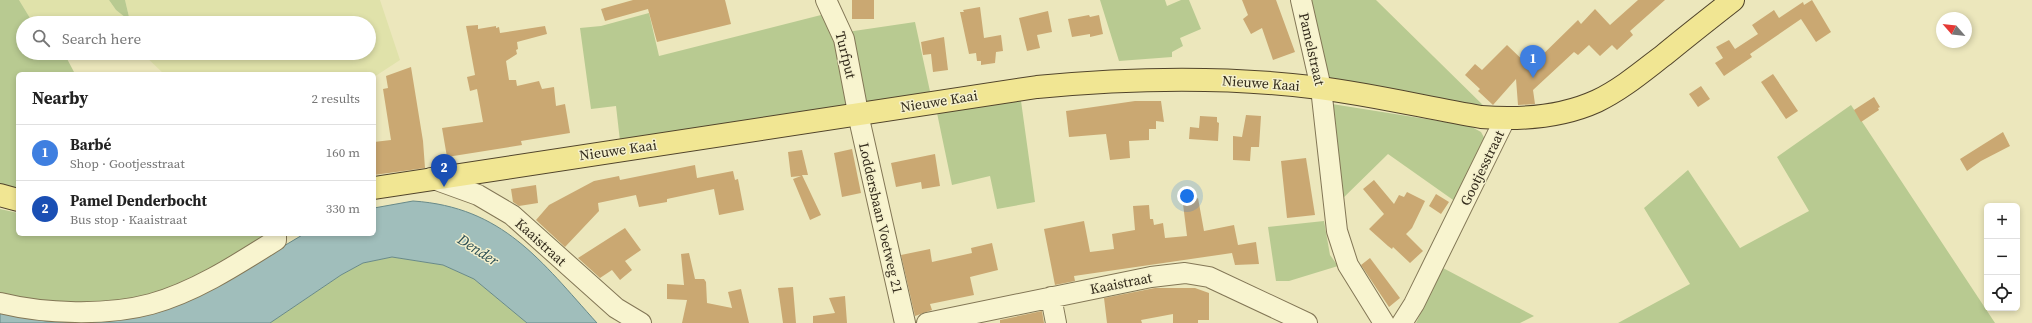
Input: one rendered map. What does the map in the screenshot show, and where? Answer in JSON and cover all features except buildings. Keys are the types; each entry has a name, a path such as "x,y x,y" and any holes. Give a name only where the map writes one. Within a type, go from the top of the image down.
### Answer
{"main road":[{"name":"Gootjesstraat","path":"1505,119 1559,113 1597,101 1634,79 1734,0"},
{"name":"Nieuwe Kaai","path":"376,188 858,113 1037,87 1099,81 1240,80 1481,118 1505,119"},
{"path":"0,195 16,199"}],"street":[{"name":"Turfput","path":"826,0 844,39 858,113"},
{"name":"Pamelstraat","path":"1301,0 1322,93 1337,231 1343,254 1352,273 1384,323"},
{"name":"Loddersbaan Voetweg 21","path":"858,113 905,323"},
{"name":"Gootjesstraat","path":"1402,323 1414,304 1505,119"},
{"path":"476,201 489,170"},
{"name":"Kaaistraat","path":"431,178 476,201 512,215 616,308 641,323"},
{"path":"0,303 43,312 104,310 152,304 206,282 276,240 276,236"},
{"name":"Kaaistraat","path":"927,323 1151,276 1185,273 1209,277 1307,323"},
{"path":"1051,297 1056,323"}],"green space":[{"path":"0,0 19,0 29,16 16,16 16,60 68,60 74,72 16,72 16,191 0,186"},
{"path":"19,0 109,0 116,10 124,16 29,16"},
{"path":"109,0 125,0 129,16 124,16 116,10"},
{"path":"125,0 380,0 400,60 376,76 376,72 162,72 149,60 376,60 376,16 129,16"},
{"path":"1100,0 1165,0 1167,6 1181,0 1189,0 1201,29 1180,38 1183,46 1172,52 1172,57 1119,61"},
{"path":"1308,0 1376,0 1490,112 1331,81 1326,76"},
{"path":"649,13 659,56 825,14 835,34 847,104 844,108 620,141 616,106 591,109 580,28 601,26"},
{"path":"915,22 931,96 876,103 868,102 863,98 847,32"},
{"path":"1021,101 1035,202 997,209 990,176 952,185 937,113"},
{"path":"1332,104 1470,126 1481,132 1487,143 1456,202 1388,154 1337,204"},
{"path":"1851,105 1984,306 1984,311 1987,311 1995,323 1618,323 1690,284 1644,208 1688,170 1740,248 1809,211 1777,157"},
{"path":"0,209 16,213 16,236 265,236 260,241 176,288 122,304 20,301 0,293"},
{"path":"1324,221 1330,255 1338,266 1289,281 1276,281 1268,227"},
{"path":"392,257 443,265 474,279 527,323 270,323 341,275 363,263"},
{"path":"1443,268 1534,316 1520,323 1416,323"}],"water":[{"name":"Dender","path":"413,201 444,205 472,214 496,226 518,241 538,259 597,323 527,323 474,279 443,265 392,257 363,263 341,275 270,323 0,323 0,313 46,321 82,322 262,259 301,236 376,236 376,208"}],"place":[{"name":"Barbé","path":"1533,78"},
{"name":"Pamel Denderbocht","path":"444,187"}]}
